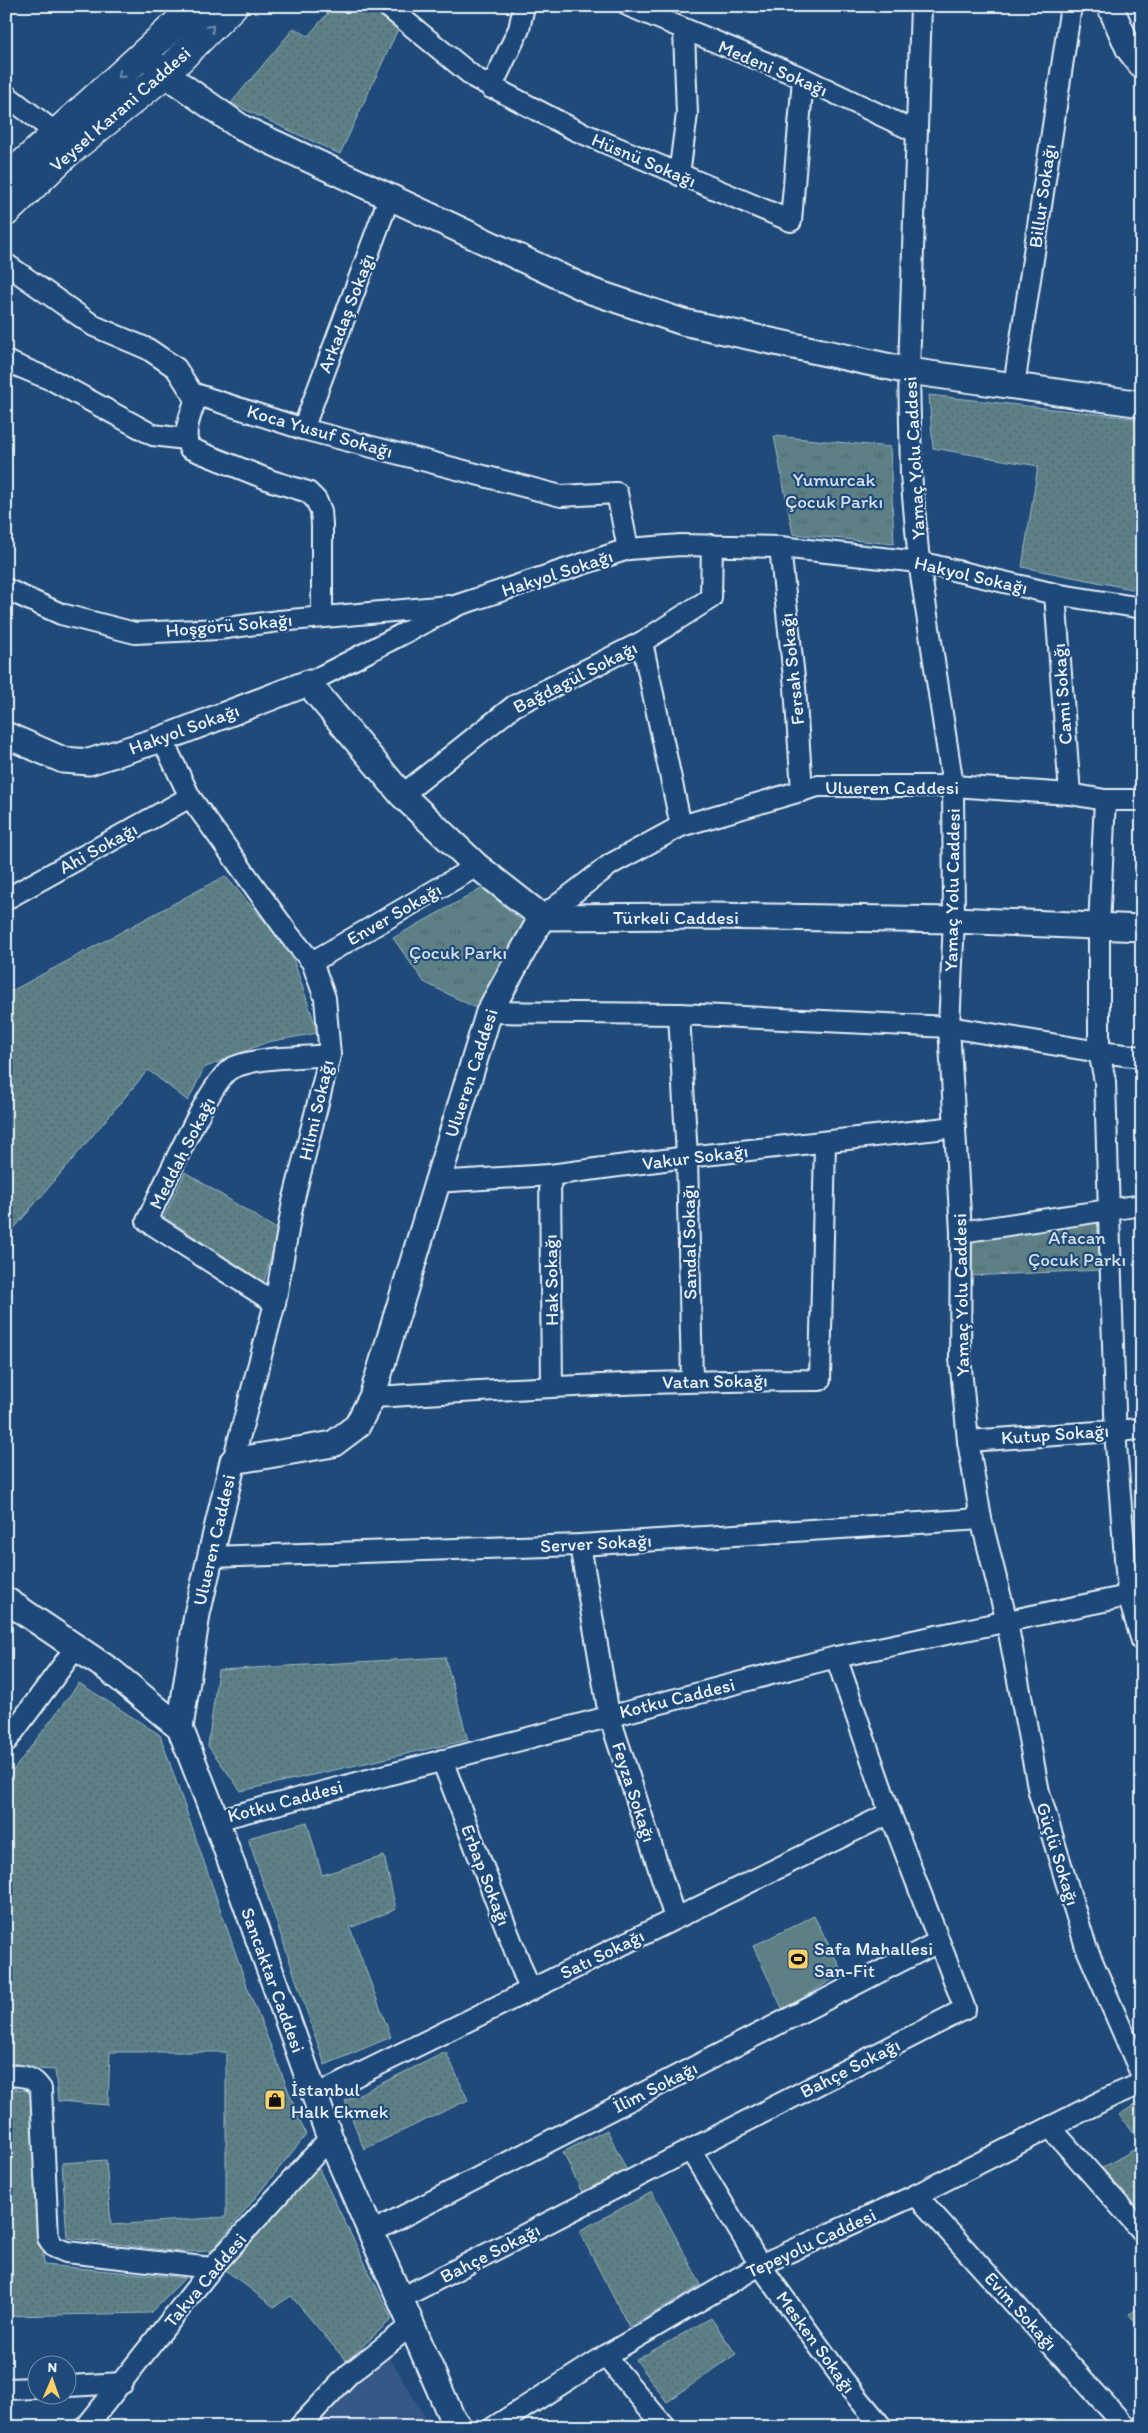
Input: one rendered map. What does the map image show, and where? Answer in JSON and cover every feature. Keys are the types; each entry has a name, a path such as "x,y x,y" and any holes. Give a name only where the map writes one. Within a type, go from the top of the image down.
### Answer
{"main road":[{"name":"Veysel Karani Caddesi","path":"6,212 66,154 166,74 233,6"},
{"name":"Veysel Karani Caddesi","path":"6,179 144,54 183,10"}],"street":[{"name":"Hüsnü Sokağı","path":"387,6 475,78 491,88 575,130 791,221 803,78"},
{"path":"491,88 519,29 524,6"},
{"name":"Medeni Sokağı","path":"629,6 684,31 803,78 916,132"},
{"name":"Yamaç Yolu Caddesi","path":"921,6 909,371 911,474 919,562 953,786 954,920 949,1027 961,1232 960,1358 968,1441 980,1519 1007,1622"},
{"name":"Billur Sokağı","path":"1014,386 1071,6"},
{"path":"1110,6 1129,49 1142,66"},
{"path":"679,175 687,114 684,31"},
{"path":"144,54 166,74 242,128 591,292 683,322 909,371 1142,404"},
{"path":"6,95 56,133"},
{"name":"Arkadaş Sokağı","path":"303,429 389,198"},
{"path":"6,264 94,326 148,350 176,368 192,394 196,395 185,439 189,448 194,452 272,481 308,492 316,500 321,511 322,525 322,617"},
{"path":"6,361 54,381 153,435 185,439"},
{"name":"Koca Yusuf Sokağı","path":"196,395 303,429 561,496 617,493 628,549"},
{"name":"Hakyol Sokağı","path":"6,735 63,760 88,762 162,739 308,682 458,605 628,549 681,544 780,547 919,562 1055,594 1142,608"},
{"name":"Bağdagül Sokağı","path":"402,795 514,706 642,642 711,598 712,545"},
{"name":"Fersah Sokağı","path":"780,547 795,687 802,791"},
{"name":"Hoşgörü Sokağı","path":"6,589 61,614 135,633 219,629 322,617 458,605"},
{"name":"Cami Sokağı","path":"1055,594 1070,794"},
{"path":"642,642 681,826"},
{"path":"308,682 402,795 477,866 542,917"},
{"name":"Hilmi Sokağı","path":"162,739 190,797 290,936 312,962 324,998 330,1055 293,1202 275,1303 233,1461"},
{"name":"Ulueren Caddesi","path":"180,1728 197,1614 233,1461 333,1444 357,1426 372,1397 435,1182 488,1012 542,917 611,864 681,826 818,786 953,786 1070,794 1105,800 1142,800"},
{"name":"Ahi Sokağı","path":"6,899 190,797"},
{"path":"1105,800 1099,927 1099,1052 1105,1081 1116,1430 1142,1641"},
{"name":"Enver Sokağı","path":"312,962 477,866"},
{"name":"Türkeli Caddesi","path":"542,917 710,916 954,920 1142,928"},
{"path":"488,1012 678,1014 949,1027 1099,1052 1142,1057"},
{"name":"Sandal Sokağı","path":"678,1014 687,1157 692,1380"},
{"name":"Meddah Sokağı","path":"275,1303 147,1221 208,1096 230,1069 256,1062 330,1055"},
{"name":"Vakur Sokağı","path":"435,1182 550,1175 687,1157 955,1127"},
{"name":"Vatan Sokağı","path":"372,1397 692,1380 820,1380 825,1142"},
{"name":"Hak Sokağı","path":"550,1175 552,1386"},
{"path":"961,1232 1142,1205"},
{"name":"Kutup Sokağı","path":"968,1441 1142,1429"},
{"name":"Server Sokağı","path":"210,1557 580,1545 980,1519"},
{"name":"Feyza Sokağı","path":"580,1545 609,1715 675,1918"},
{"name":"Kotku Caddesi","path":"216,1820 836,1656 1135,1595"},
{"name":"Sancaktar Caddesi","path":"6,1600 77,1646 111,1671 180,1728 216,1820 330,2138 413,2324 452,2418 459,2427"},
{"name":"Güçlü Sokağı","path":"1007,1622 1042,1801 1086,1947 1142,2076"},
{"path":"6,1742 77,1646"},
{"name":"Bahçe Sokağı","path":"401,2298 692,2151 965,2009 890,1813 836,1656"},
{"name":"Erbap Sokağı","path":"442,1760 530,1990"},
{"name":"Satı Sokağı","path":"315,2096 890,1813"},
{"name":"İlim Sokağı","path":"372,2232 938,1942"},
{"path":"6,2075 28,2077 36,2081 42,2088 48,2238 54,2247 66,2252 212,2268"},
{"name":"Tepeyolu Caddesi","path":"494,2427 605,2356 760,2265 916,2195 1142,2083"},
{"path":"1050,2127 1142,2231"},
{"name":"Takva Caddesi","path":"86,2427 212,2268 330,2138"},
{"name":"Mesken Sokağı","path":"692,2151 760,2265 844,2382 882,2427"},
{"name":"Evim Sokağı","path":"916,2195 1126,2427"},
{"path":"299,2427 349,2374 413,2324"},
{"path":"605,2356 665,2427"},
{"path":"78,2385 122,2383"},
{"path":"6,2389 28,2388"}],"shaded area":[{"path":"390,2358 431,2427 312,2427 356,2380"}],"green space":[{"path":"334,6 367,6 398,29 340,154 231,103 294,28 308,36"},
{"path":"929,395 1142,419 1142,591 1022,567 1038,466 933,448"},
{"name":"Yumurcak Çocuk Parkı","path":"774,436 890,447 894,544 793,534"},
{"path":"225,876 290,950 318,1033 267,1042 204,1068 188,1101 148,1070 6,1238 6,994"},
{"name":"Çocuk Parkı","path":"483,888 525,924 476,1008 424,982 393,938"},
{"path":"185,1172 278,1230 264,1282 164,1217"},
{"name":"Afacan Çocuk Parkı","path":"1101,1221 1101,1270 968,1276 969,1238"},
{"path":"445,1657 468,1740 241,1791 208,1746 218,1670"},
{"path":"79,1683 160,1735 248,1989 306,2135 212,2251 181,2252 67,2238 62,2163 106,2160 111,2225 226,2217 226,2052 110,2052 108,2105 58,2101 55,2070 6,2067 6,1780"},
{"path":"307,1822 322,1875 384,1856 396,1909 350,1928 391,2037 325,2065 248,1838"},
{"name":"Safa Mahallesi San-Fit","path":"814,1916 843,1973 783,2010 753,1946"},
{"path":"446,2052 468,2100 364,2149 345,2101"},
{"path":"6,2089 32,2091 44,2265 185,2278 150,2313 6,2316"},
{"path":"1142,2100 1142,2144 1119,2115"},
{"path":"607,2130 627,2171 585,2199 563,2152"},
{"path":"1142,2145 1142,2215 1102,2168"},
{"path":"318,2167 392,2319 346,2361 291,2296 274,2307 224,2269"},
{"path":"652,2192 701,2285 629,2327 579,2231"},
{"path":"1142,2306 1142,2332 1129,2314"},
{"path":"711,2318 736,2354 667,2402 636,2360"}],"place":[{"name":"Safa Mahallesi San-Fit","path":"798,1959"},
{"name":"İstanbul Halk Ekmek","path":"275,2100"}]}
